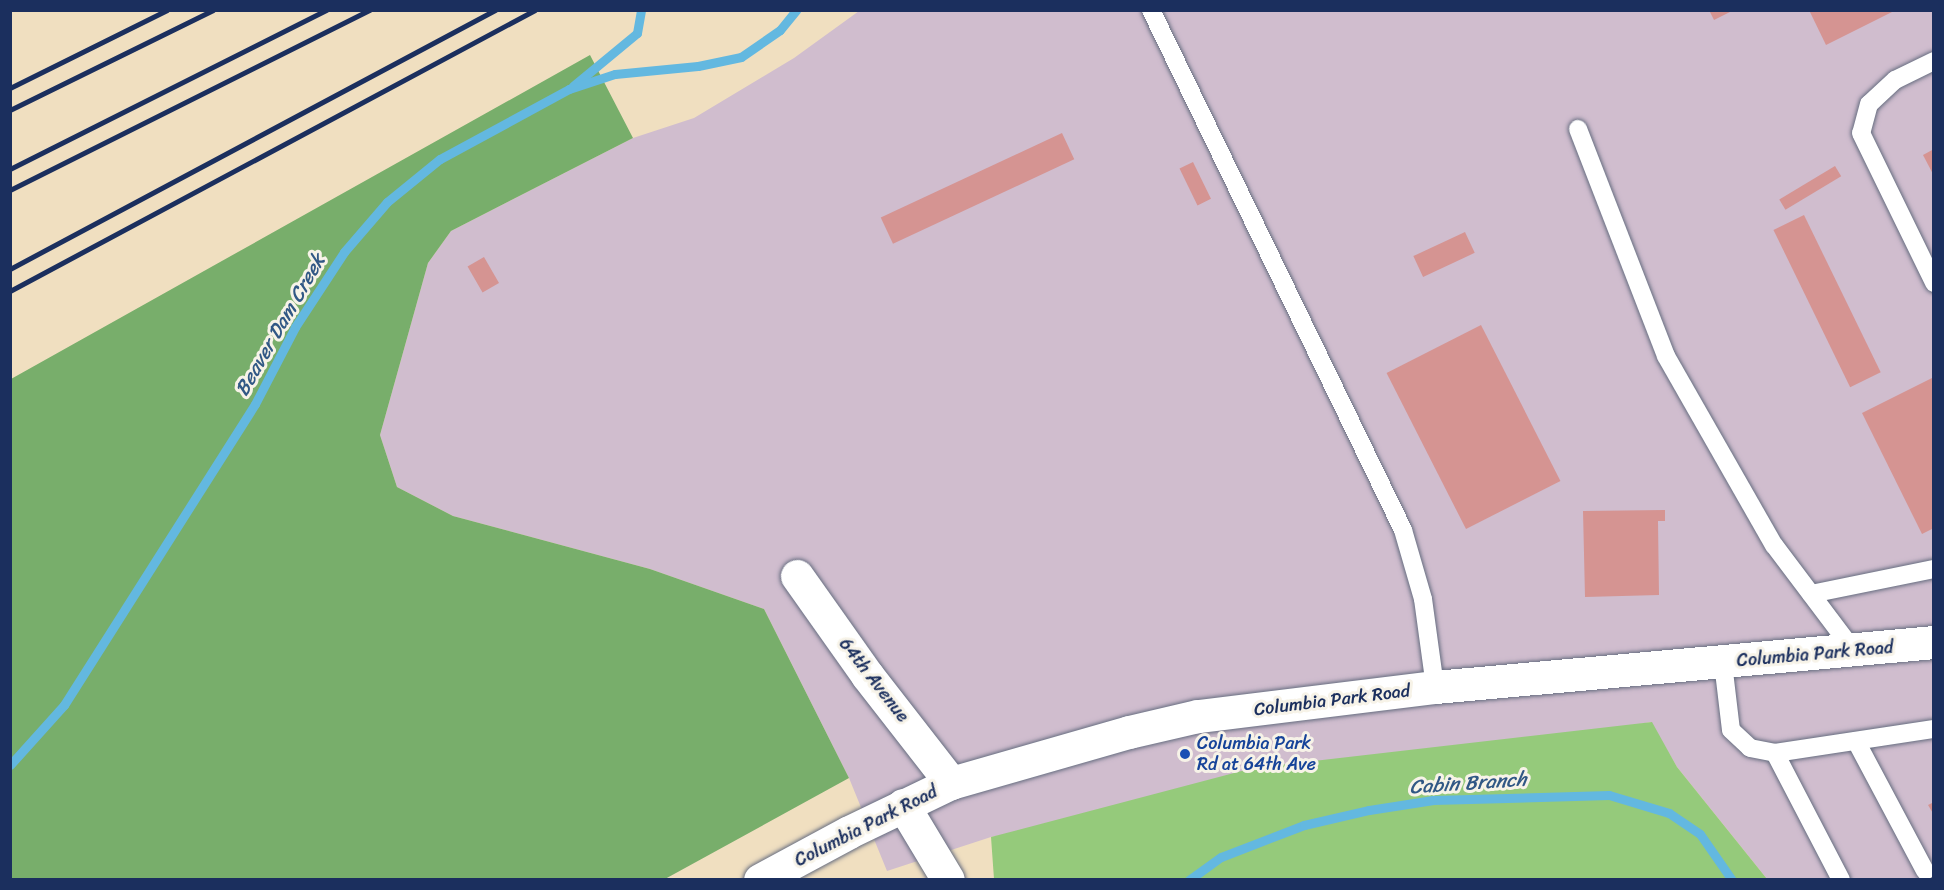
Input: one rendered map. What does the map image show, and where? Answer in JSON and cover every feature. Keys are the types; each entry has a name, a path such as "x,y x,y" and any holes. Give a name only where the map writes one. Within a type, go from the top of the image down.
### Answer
{"street":[{"name":"64th Avenue","path":"797,576 867,675 951,783"},
{"name":"Columbia Park Road","path":"760,879 903,805 951,783 1118,735 1198,716 1435,687 1723,663 1934,642"},
{"path":"903,805 948,879"}],"lane":[{"path":"1151,10 1402,530 1423,599 1435,687"},
{"path":"1934,61 1895,80 1869,104 1861,133 1934,283"},
{"path":"1578,129 1666,356 1774,545 1853,650"},
{"path":"1811,594 1934,569"},
{"path":"1723,663 1731,730 1750,748 1775,753 1934,729"},
{"path":"1856,741 1925,871"},
{"path":"1775,753 1841,879"}],"shaded area":[{"path":"859,11 1933,11 1933,879 1767,879 1677,767 1651,722 991,837 887,871 849,778 764,609 650,569 453,516 397,487 380,435 428,263 451,231 633,138 694,118 794,58"}],"green space":[{"path":"590,55 633,138 451,231 428,263 380,435 397,487 453,516 650,569 764,609 849,778 665,879 11,879 11,379"},
{"path":"1652,722 1677,767 1767,879 994,879 991,837 1253,768"}],"building":[{"path":"1709,10 1734,10 1714,20"},
{"path":"1809,10 1896,10 1826,45"},
{"path":"1062,133 1074,159 893,244 881,218"},
{"path":"1934,149 1934,176 1923,155"},
{"path":"1193,162 1211,199 1197,205 1180,169"},
{"path":"1835,166 1841,176 1785,210 1779,199"},
{"path":"1804,215 1881,372 1850,387 1773,230"},
{"path":"1465,232 1475,253 1423,277 1413,256"},
{"path":"484,257 499,283 483,292 468,266"},
{"path":"1481,325 1560,481 1466,529 1387,373"},
{"path":"1934,377 1934,528 1922,534 1862,413"},
{"path":"1665,510 1665,521 1658,521 1659,595 1585,597 1583,511"},
{"path":"1934,802 1934,815 1928,805"}],"waterway":[{"path":"573,86 637,33 641,10"},
{"name":"Beaver Dam Creek","path":"10,765 64,705 255,404 295,327 344,252 387,202 440,159 569,89 615,74 698,66 741,57 780,30 796,10"},
{"name":"Cabin Branch","path":"1189,880 1221,857 1304,825 1369,810 1433,800 1609,795 1669,813 1700,834 1732,880"}],"railway":[{"path":"10,88 167,10"},
{"path":"10,110 213,10"},
{"path":"10,169 326,10"},
{"path":"10,190 370,10"},
{"path":"10,269 495,10"},
{"path":"10,291 535,10"}],"place":[{"name":"Columbia Park Rd at 64th Ave","path":"1185,754"}]}
